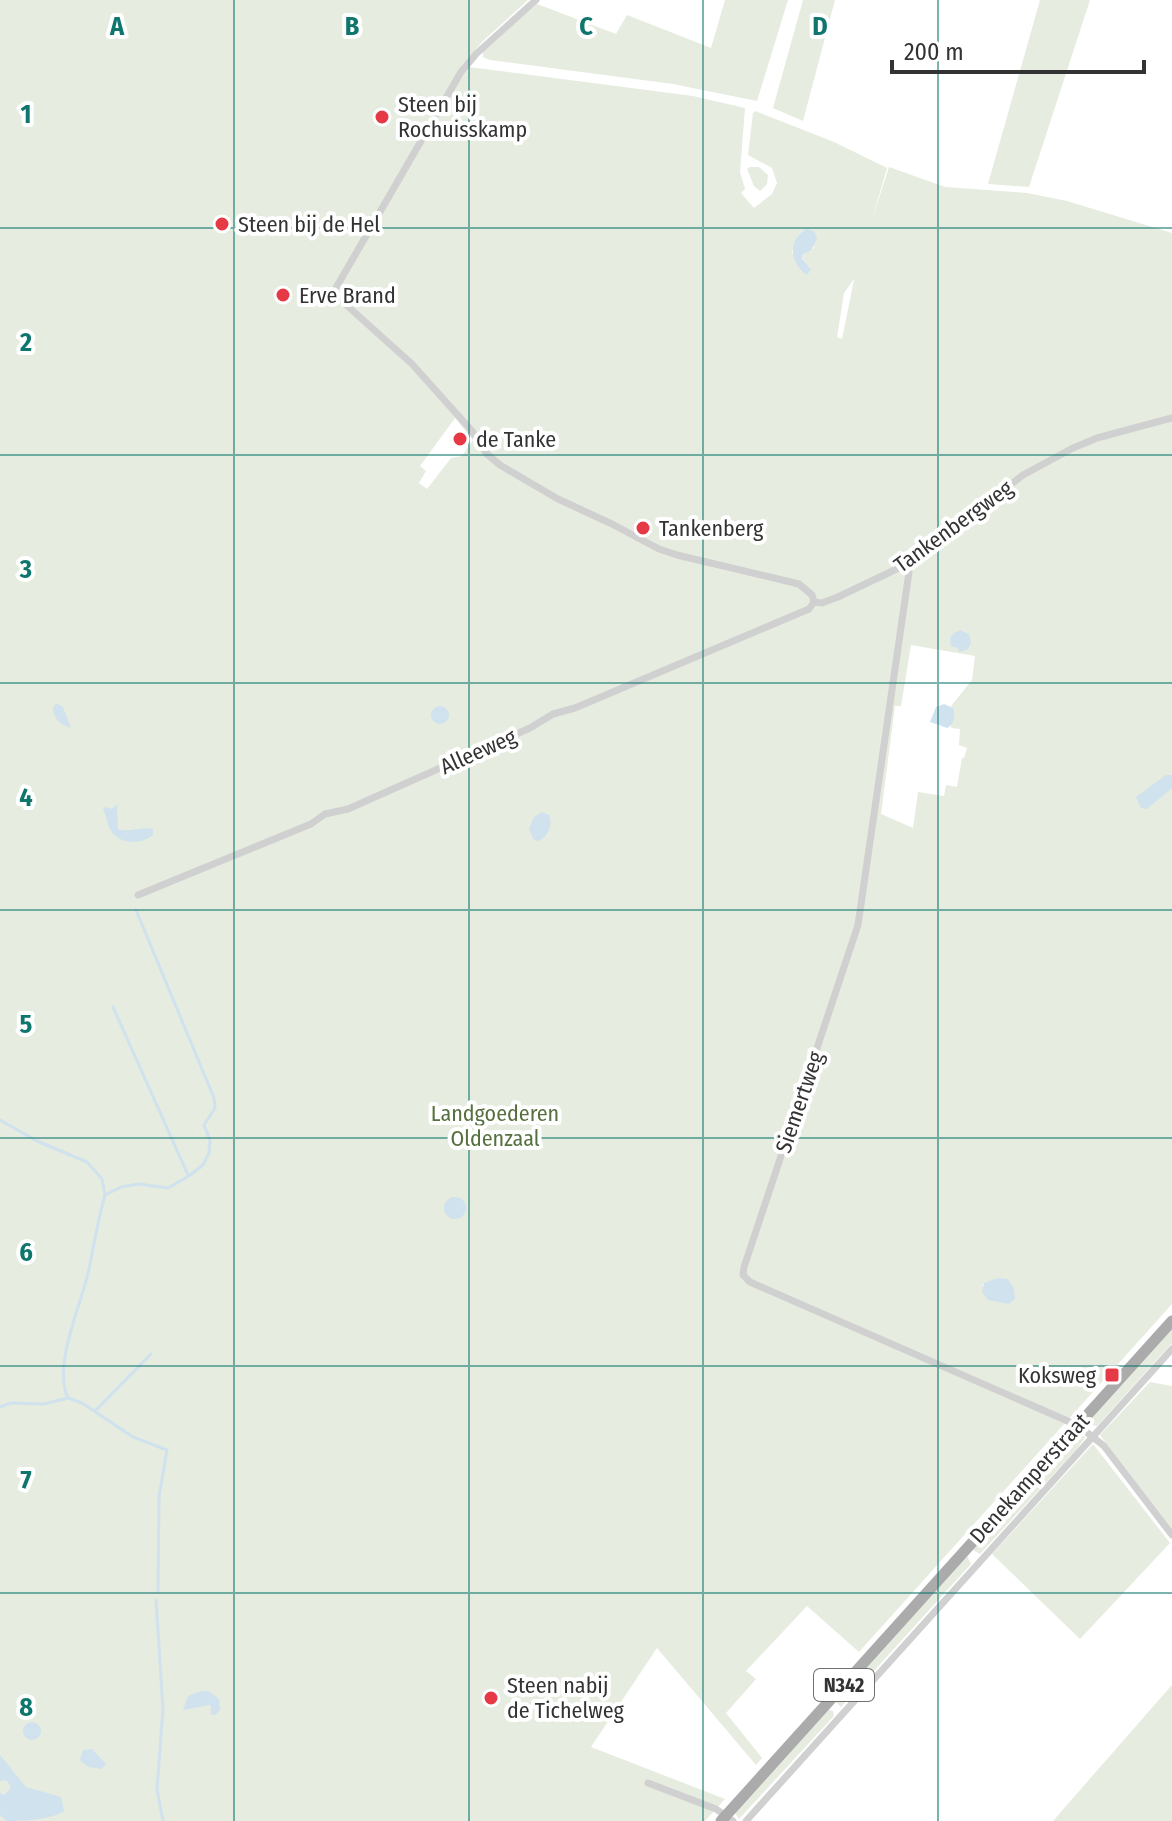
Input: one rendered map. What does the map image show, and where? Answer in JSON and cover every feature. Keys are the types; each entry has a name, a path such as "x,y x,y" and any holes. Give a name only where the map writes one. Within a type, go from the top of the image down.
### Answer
{"main road":[{"name":"Denekamperstraat","path":"727,1819 829,1701 1172,1321"}],"street":[{"path":"536,0 476,54 461,72 333,293 412,364 472,431 487,454 500,465 558,499 650,545 677,555 799,584 812,595 814,602"},
{"name":"Tankenbergweg","path":"814,602 822,603 838,597 907,564 1038,465 1084,442 1172,418"},
{"name":"Siemertweg","path":"907,564 907,587 858,925 743,1275 750,1282 1079,1426"},
{"name":"Alleeweg","path":"138,895 311,824 325,814 348,809 530,728 553,714 575,708 809,609 814,602"},
{"name":"Denekamperstraat","path":"746,1821 1172,1349"},
{"path":"1079,1426 1104,1446 1172,1535"},
{"name":"Denekamperstraat","path":"966,1548 980,1562"},
{"path":"829,1701 841,1716"},
{"path":"648,1783 727,1819"}],"green space":[{"name":"Landgoederen Oldenzaal","path":"0,0 528,0 461,66 693,96 745,108 740,172 745,189 741,193 754,208 772,194 777,183 772,168 748,155 755,111 834,142 887,168 872,220 889,167 945,187 1027,193 1067,201 1172,233 1172,1304 859,1652 807,1606 746,1671 756,1679 726,1713 762,1758 756,1765 657,1648 591,1747 725,1799 705,1821 0,1821","holes":["803,231 814,247 810,252 804,252 802,257 811,272 792,252","854,279 842,339 837,337 844,293","455,418 473,440 462,456 451,458 427,489 419,483 426,471 420,466","911,645 975,656 972,680 951,706 951,728 960,729 959,745 967,748 957,787 946,785 944,796 918,792 913,828 881,814 895,706 901,706","998,1278 1015,1299 1009,1304 982,1285"]},
{"path":"725,0 788,0 757,101 673,84 483,57 483,52 537,4 616,34 627,15 711,48"},
{"path":"803,0 835,0 803,121 773,108"},
{"path":"1040,0 1090,0 1029,187 988,184"},
{"path":"759,167 768,175 767,184 760,191 754,186 747,169"},
{"path":"1172,1326 1172,1343 1097,1426 1090,1425 1089,1421"},
{"path":"1150,1382 1172,1386 1172,1530 1100,1435"},
{"path":"1078,1432 1082,1432 1085,1438 1074,1452 980,1554 973,1550 972,1548"},
{"path":"1093,1444 1170,1543 1080,1639 992,1554"},
{"path":"967,1556 971,1564 841,1707 835,1701"},
{"path":"1172,1685 1172,1821 1053,1821"},
{"path":"827,1709 833,1711 834,1716 739,1819 735,1813"}],"water":[{"path":"806,229 814,231 817,238 811,251 803,254 802,258 811,270 807,275 797,264 793,252 796,240"},
{"path":"960,630 969,634 971,643 968,649 959,652 958,648 951,646 950,638"},
{"path":"56,703 63,707 71,728 56,718 53,708"},
{"path":"944,704 953,708 954,713 953,722 947,728 930,722 936,707"},
{"path":"440,706 449,715 440,724 431,715"},
{"path":"1166,775 1172,775 1172,788 1147,809 1141,808 1136,797"},
{"path":"117,804 118,829 153,829 153,835 142,841 130,842 118,838 109,827 103,809 112,809"},
{"path":"542,812 549,815 550,827 538,841 534,840 529,829 534,817"},
{"path":"455,1197 463,1200 466,1208 463,1216 455,1219 447,1216 444,1208 447,1200"},
{"path":"998,1278 1008,1279 1014,1289 1015,1299 1009,1304 988,1300 982,1292 984,1283"},
{"path":"208,1691 219,1699 220,1710 215,1715 211,1715 209,1705 183,1710 188,1696"},
{"path":"32,1722 41,1731 32,1740 23,1731"},
{"path":"92,1749 106,1764 102,1769 88,1767 80,1760 83,1750"},
{"path":"0,1755 26,1787 61,1797 64,1811 44,1818 6,1821 0,1815 0,1793 5,1795 11,1787 6,1780 0,1781"}],"waterway":[{"path":"68,1398 64,1385 66,1352 105,1195 121,1187 139,1184 168,1188 203,1165 209,1153 210,1140 204,1125 215,1108 214,1098 136,910"},
{"path":"113,1007 188,1175"},
{"path":"0,1120 37,1141 87,1162 102,1179 105,1195"},
{"path":"95,1411 151,1354"},
{"path":"0,1407 11,1403 44,1404 68,1398 82,1403 133,1437 167,1450 159,1497 158,1591"},
{"path":"156,1600 163,1709 157,1789 163,1821"}],"place":[{"name":"Steen bij Rochuisskamp","path":"382,117"},
{"name":"Steen bij de Hel","path":"222,224"},
{"name":"Erve Brand","path":"283,295"},
{"name":"de Tanke","path":"460,439"},
{"name":"Tankenberg","path":"643,528"},
{"name":"Koksweg","path":"1112,1375"},
{"name":"Steen nabij de Tichelweg","path":"491,1698"}]}
